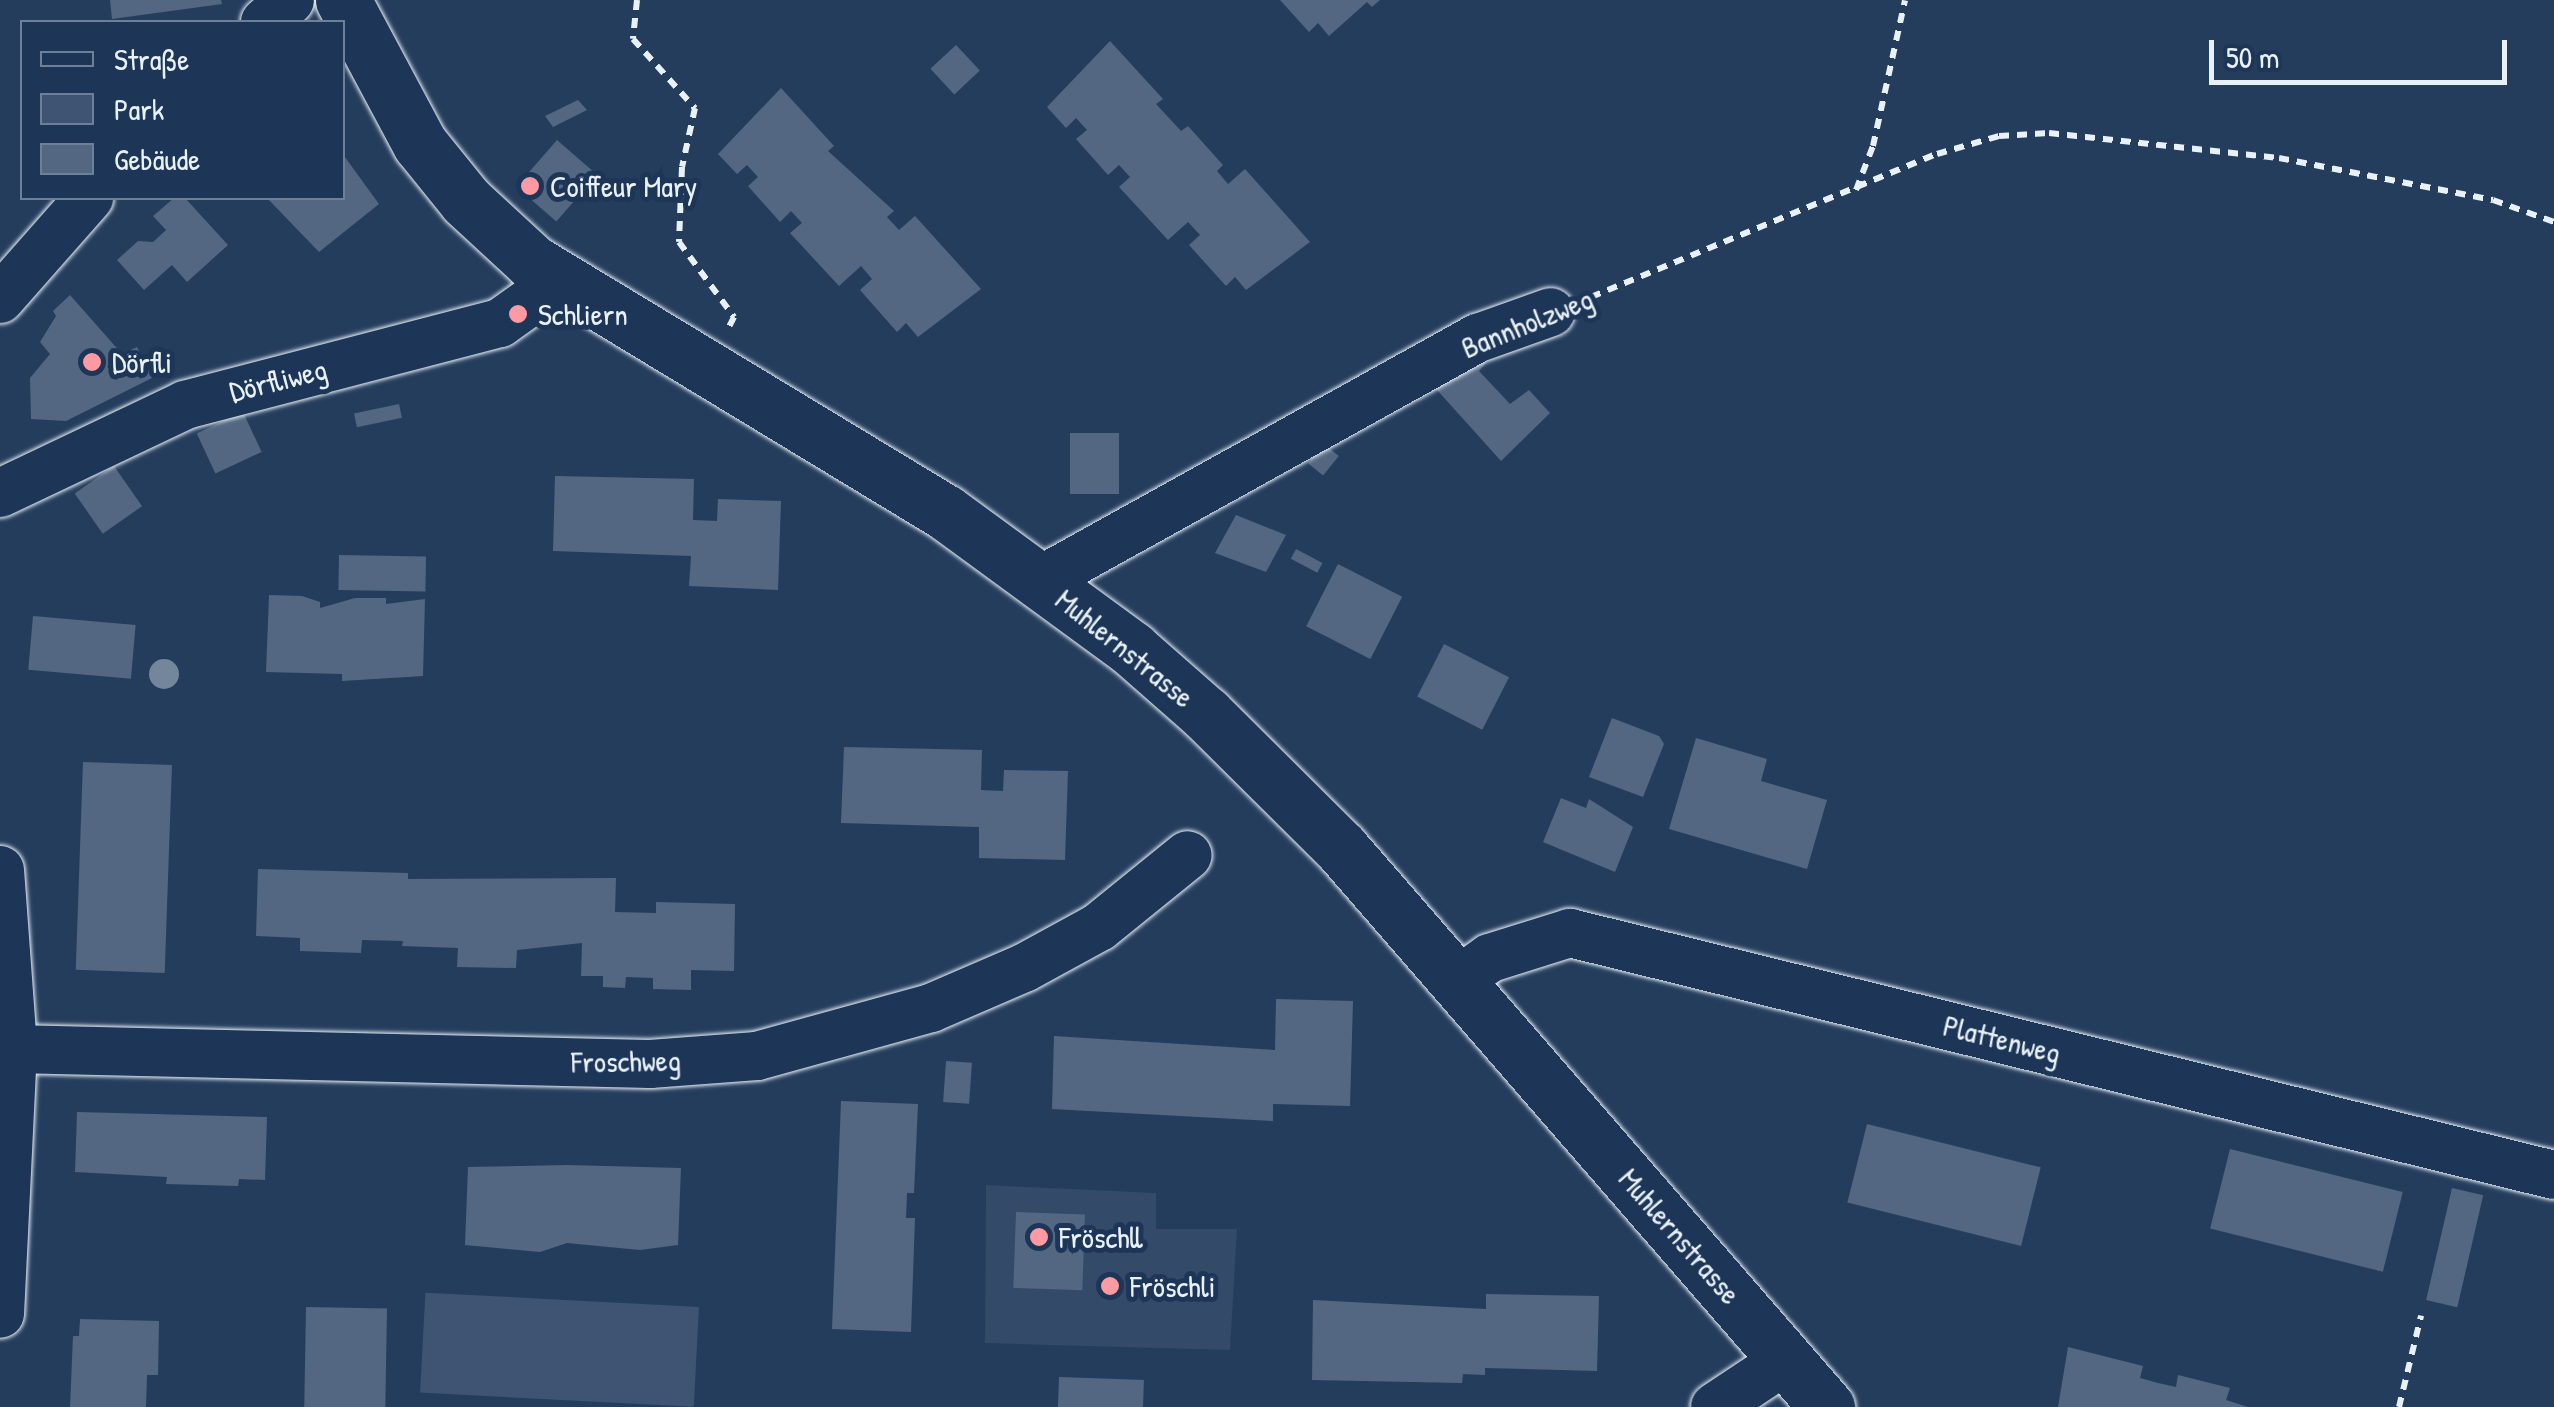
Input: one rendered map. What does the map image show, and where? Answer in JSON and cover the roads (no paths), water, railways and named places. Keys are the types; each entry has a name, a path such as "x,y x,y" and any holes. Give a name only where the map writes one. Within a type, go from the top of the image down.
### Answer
{"street":[{"path":"268,20 290,0"},
{"name":"Muhlernstrasse","path":"343,0 420,144 478,213 559,281 828,436 1041,580 1206,714 1341,848 1827,1407"},
{"path":"0,299 87,200"},
{"name":"Dörfliweg","path":"0,492 200,400 500,323 559,281"},
{"name":"Bannholzweg","path":"1041,580 1478,338 1551,312"},
{"name":"Froschweg","path":"12,1048 650,1064 756,1056 931,1008 1024,968 1099,927 1188,855"},
{"path":"0,870 12,1048 0,1314"},
{"name":"Plattenweg","path":"1458,981 1490,958 1570,933 2554,1175"},
{"path":"1715,1407 1786,1360"}],"place":[{"name":"Coiffeur Mary","path":"530,186"},
{"name":"Schliern","path":"518,314"},
{"name":"Dörfli","path":"92,362"},
{"name":"Fröschll","path":"1039,1237"},
{"name":"Fröschli","path":"1110,1286"}]}
